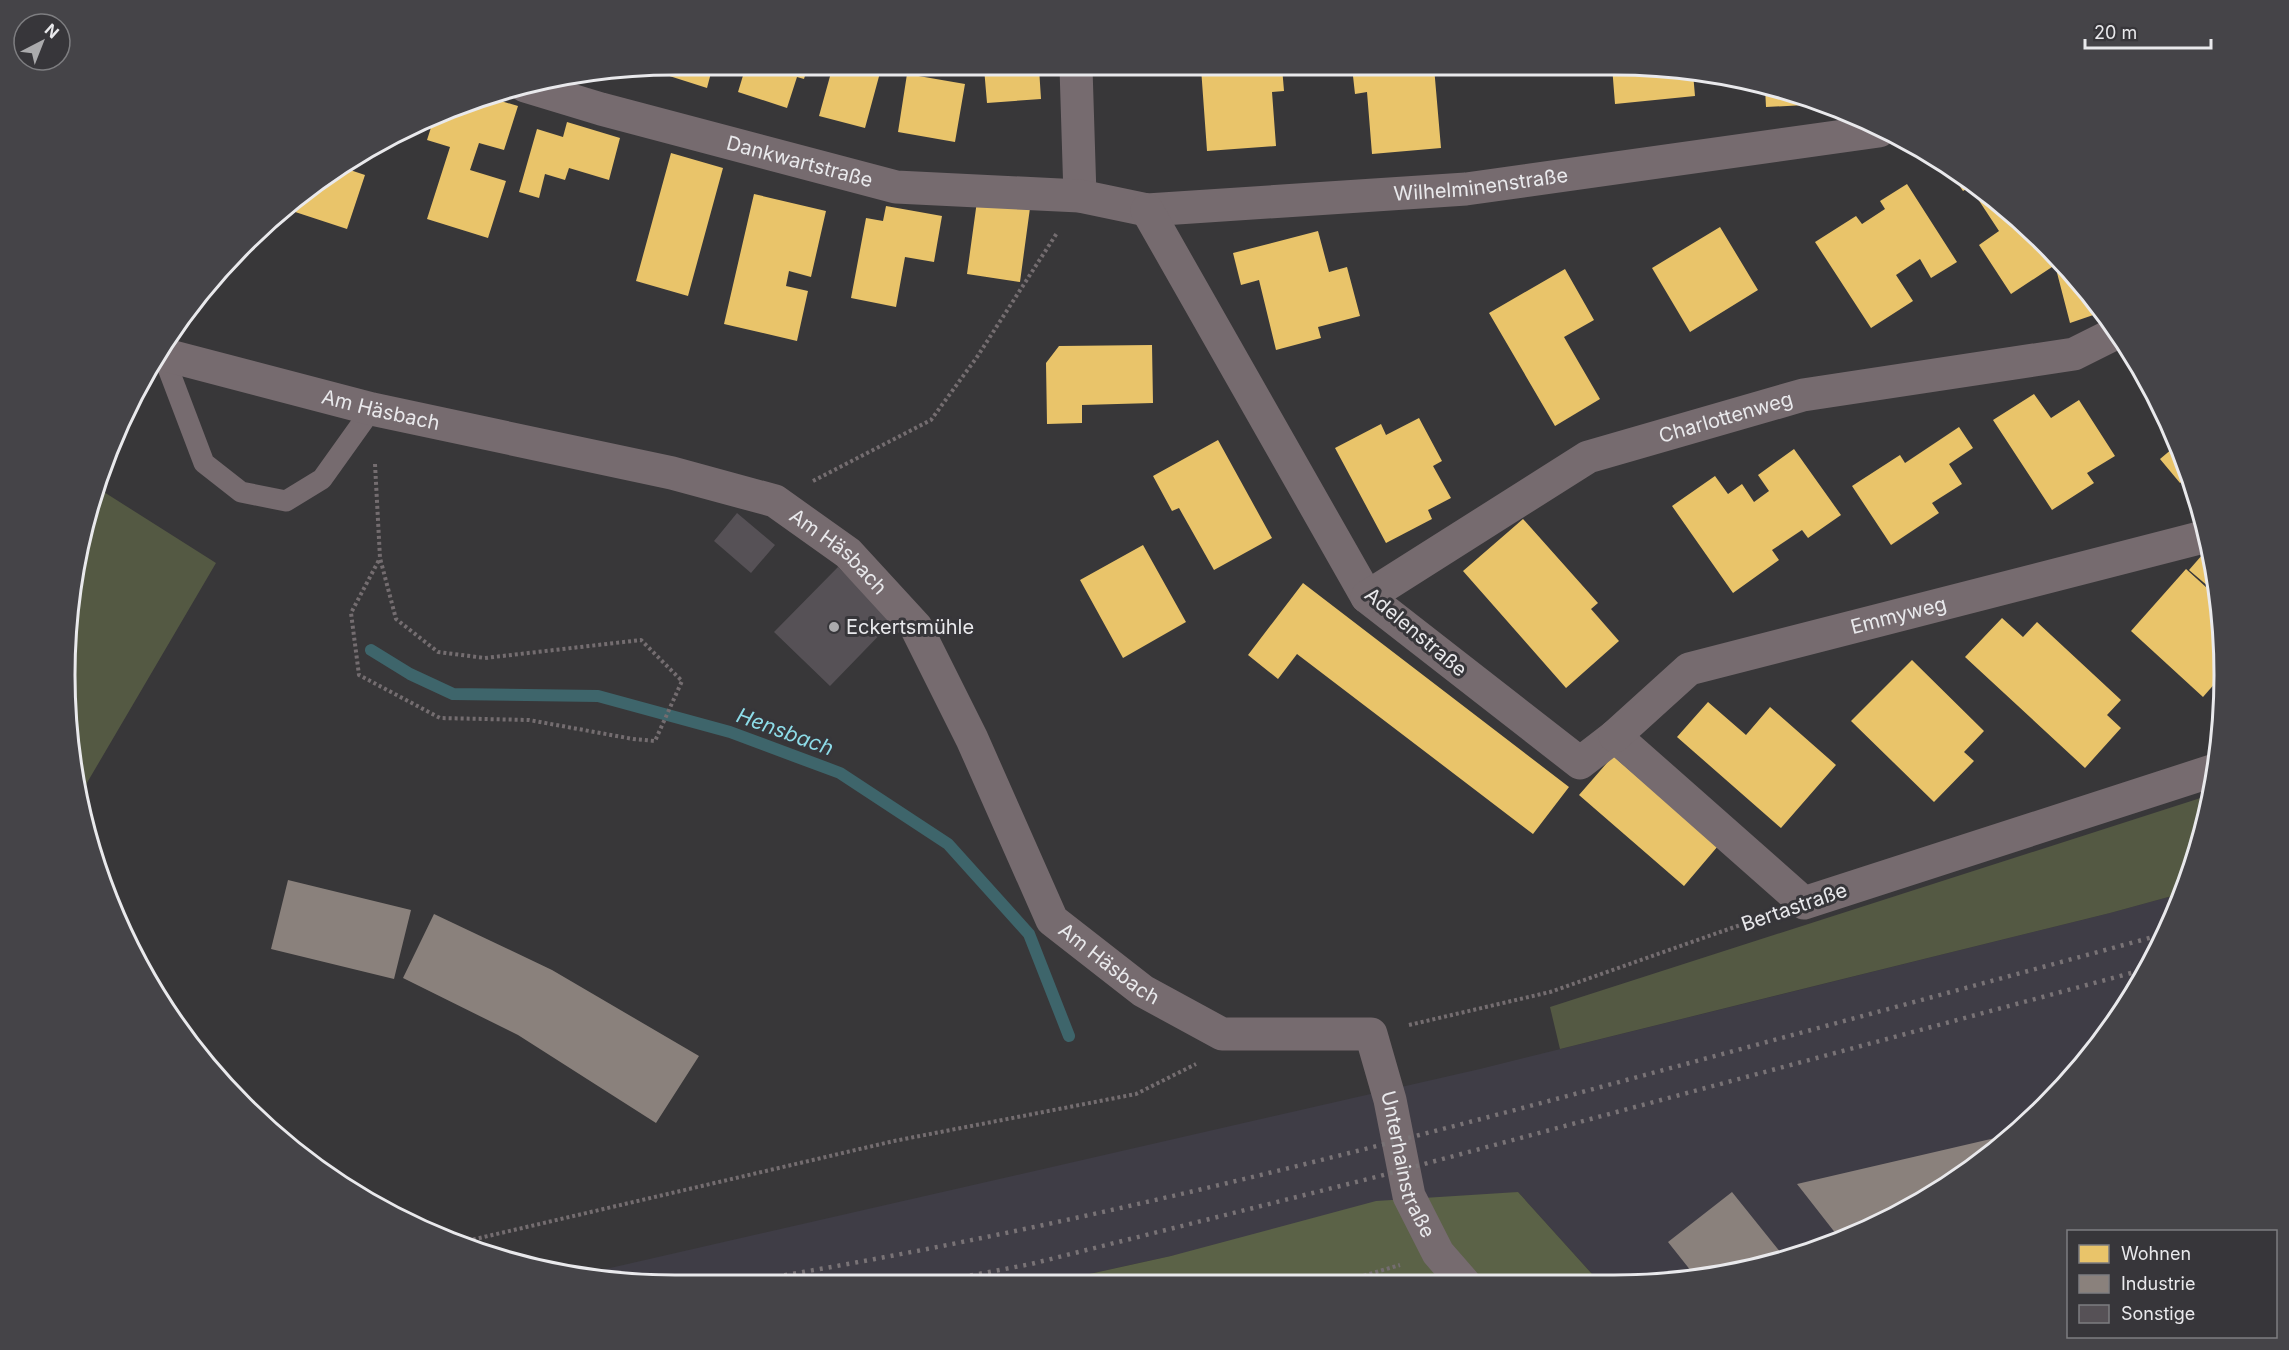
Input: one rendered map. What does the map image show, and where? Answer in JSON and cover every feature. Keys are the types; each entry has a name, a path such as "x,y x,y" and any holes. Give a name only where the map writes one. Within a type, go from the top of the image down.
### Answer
{"street":[{"path":"1076,75 1080,196"},
{"name":"Dankwartstraße","path":"540,91 601,109 896,187 1080,196"},
{"name":"Wilhelminenstraße","path":"1080,196 1146,210 1466,189 1869,132"},
{"name":"Adelenstraße","path":"1146,210 1367,597 1580,763 1615,736"},
{"name":"Charlottenweg","path":"1367,597 1588,457 1803,395 2074,354 2109,336"},
{"name":"Am Häsbach","path":"167,356 372,409 672,474 775,501 848,553 916,627 972,739 1052,920 1143,991 1222,1034 1371,1034"},
{"name":"Emmyweg","path":"1615,736 1689,669 2198,538"},
{"path":"1615,736 1804,903"},
{"name":"Bertastraße","path":"1804,903 2205,773"},
{"name":"Unterhainstraße","path":"1371,1034 1390,1100 1409,1196 1438,1253 1457,1275"}],"lane":[{"path":"163,362 204,463 241,492 286,501 322,479 372,409"}],"path":[{"path":"775,501 931,420 977,357 1080,196"},
{"path":"372,409 380,558 396,619 438,652 485,658 641,640 682,681 655,741 529,720 440,718 359,675 351,613 380,558"},
{"name":"Bertastraße","path":"1371,1034 1550,992 1804,903"},
{"path":"473,1240 894,1141 1136,1094 1199,1062 1222,1034"},
{"path":"1365,1275 1438,1253"}],"shaded area":[{"path":"2171,896 2134,975 2113,1008 2065,1071 2038,1099 1979,1151 1914,1195 1844,1229 1769,1255 1692,1270 1653,1274 1593,1275 1518,1192 1171,1256 1085,1275 675,1275 600,1270 1480,1069"}],"green space":[{"path":"104,492 216,563 86,785 76,714 76,636 87,558"},
{"path":"2201,798 2194,830 2171,896 1560,1049 1550,1007"},
{"path":"1518,1192 1593,1275 1085,1275 1171,1256 1376,1201"}],"building: Wohnen":[{"path":"667,75 710,75 707,88"},
{"path":"743,75 805,75 804,79 797,77 787,108 738,92"},
{"path":"830,75 879,75 865,128 819,116"},
{"path":"907,75 965,84 955,142 898,132"},
{"path":"985,75 1039,75 1041,99 987,103"},
{"path":"1202,75 1283,75 1284,91 1272,92 1276,146 1207,151"},
{"path":"1353,75 1435,75 1441,148 1372,154 1367,92 1355,94"},
{"path":"1613,75 1694,80 1695,96 1615,104"},
{"path":"1765,94 1801,105 1766,107"},
{"path":"501,101 518,106 504,150 479,143 470,170 506,181 488,238 427,219 450,147 427,140 431,127 482,107"},
{"path":"567,122 620,138 609,180 569,168 565,180 545,174 539,198 519,192 537,129 563,137"},
{"path":"671,153 723,168 688,296 636,281"},
{"path":"351,170 365,175 347,229 294,212"},
{"path":"1907,184 1957,262 1931,278 1920,259 1896,275 1913,301 1871,328 1815,242 1856,216 1862,224 1885,209 1880,201"},
{"path":"754,194 826,211 811,277 789,271 786,286 808,291 797,341 724,324"},
{"path":"1977,198 2010,224 2053,266 2011,294 1979,245 1999,231"},
{"path":"977,201 1030,208 1020,282 967,274"},
{"path":"886,206 942,216 934,262 905,257 896,307 851,298 866,218 883,221"},
{"path":"1720,227 1758,290 1690,332 1652,268"},
{"path":"1318,231 1329,272 1347,267 1360,316 1318,327 1321,338 1276,350 1259,280 1241,285 1233,253"},
{"path":"1565,269 1594,320 1564,337 1600,399 1555,426 1489,313"},
{"path":"2056,270 2094,315 2070,323"},
{"path":"1152,345 1153,403 1082,405 1082,423 1047,424 1046,363 1059,346"},
{"path":"2034,394 2051,418 2079,400 2115,456 2087,473 2094,483 2052,510 1993,420"},
{"path":"1419,418 1442,461 1433,466 1451,498 1428,510 1432,519 1386,543 1335,448 1381,424 1386,435"},
{"path":"1959,427 1973,448 1949,464 1962,484 1932,503 1939,513 1891,545 1852,486 1900,455 1905,463"},
{"path":"1218,440 1272,538 1214,570 1179,508 1172,511 1153,476"},
{"path":"1794,449 1841,515 1808,538 1802,530 1772,550 1779,560 1733,593 1672,506 1715,476 1728,494 1742,484 1754,502 1769,491 1758,475"},
{"path":"2170,451 2182,482 2180,483 2160,459"},
{"path":"1523,519 1598,603 1591,609 1619,641 1566,688 1463,571"},
{"path":"1143,545 1186,622 1123,658 1080,580"},
{"path":"2202,556 2207,585 2189,570"},
{"path":"2186,569 2207,588 2213,636 2214,685 2203,697 2131,631"},
{"path":"1303,583 1569,787 1533,834 1297,654 1278,679 1248,655"},
{"path":"2002,618 2023,637 2037,622 2121,700 2107,715 2121,728 2085,768 1965,657"},
{"path":"1912,660 1984,731 1964,752 1974,761 1934,802 1851,721"},
{"path":"1708,702 1746,735 1770,707 1836,765 1781,828 1677,737"},
{"path":"1613,756 1718,846 1684,886 1579,795"}],"building: Industrie":[{"path":"288,880 411,910 394,979 271,949"},
{"path":"434,914 552,970 699,1056 656,1123 518,1035 403,978"},
{"path":"1995,1138 1914,1195 1835,1232 1797,1184"},
{"path":"1732,1192 1780,1252 1690,1270 1668,1242"}],"building: Sonstige":[{"path":"737,513 775,545 751,573 714,541"},
{"name":"Eckertsmühle","path":"838,567 893,621 830,686 774,632"}],"waterway":[{"name":"Hensbach","path":"371,650 410,674 453,694 598,696 730,732 840,773 948,844 1029,934 1069,1036"}],"railway":[{"path":"784,1275 1081,1217 1312,1162 1542,1103 2153,937"},
{"path":"973,1275 1031,1264 1376,1177 2136,972"}],"place":[{"name":"Eckertsmühle","path":"834,627"}]}
